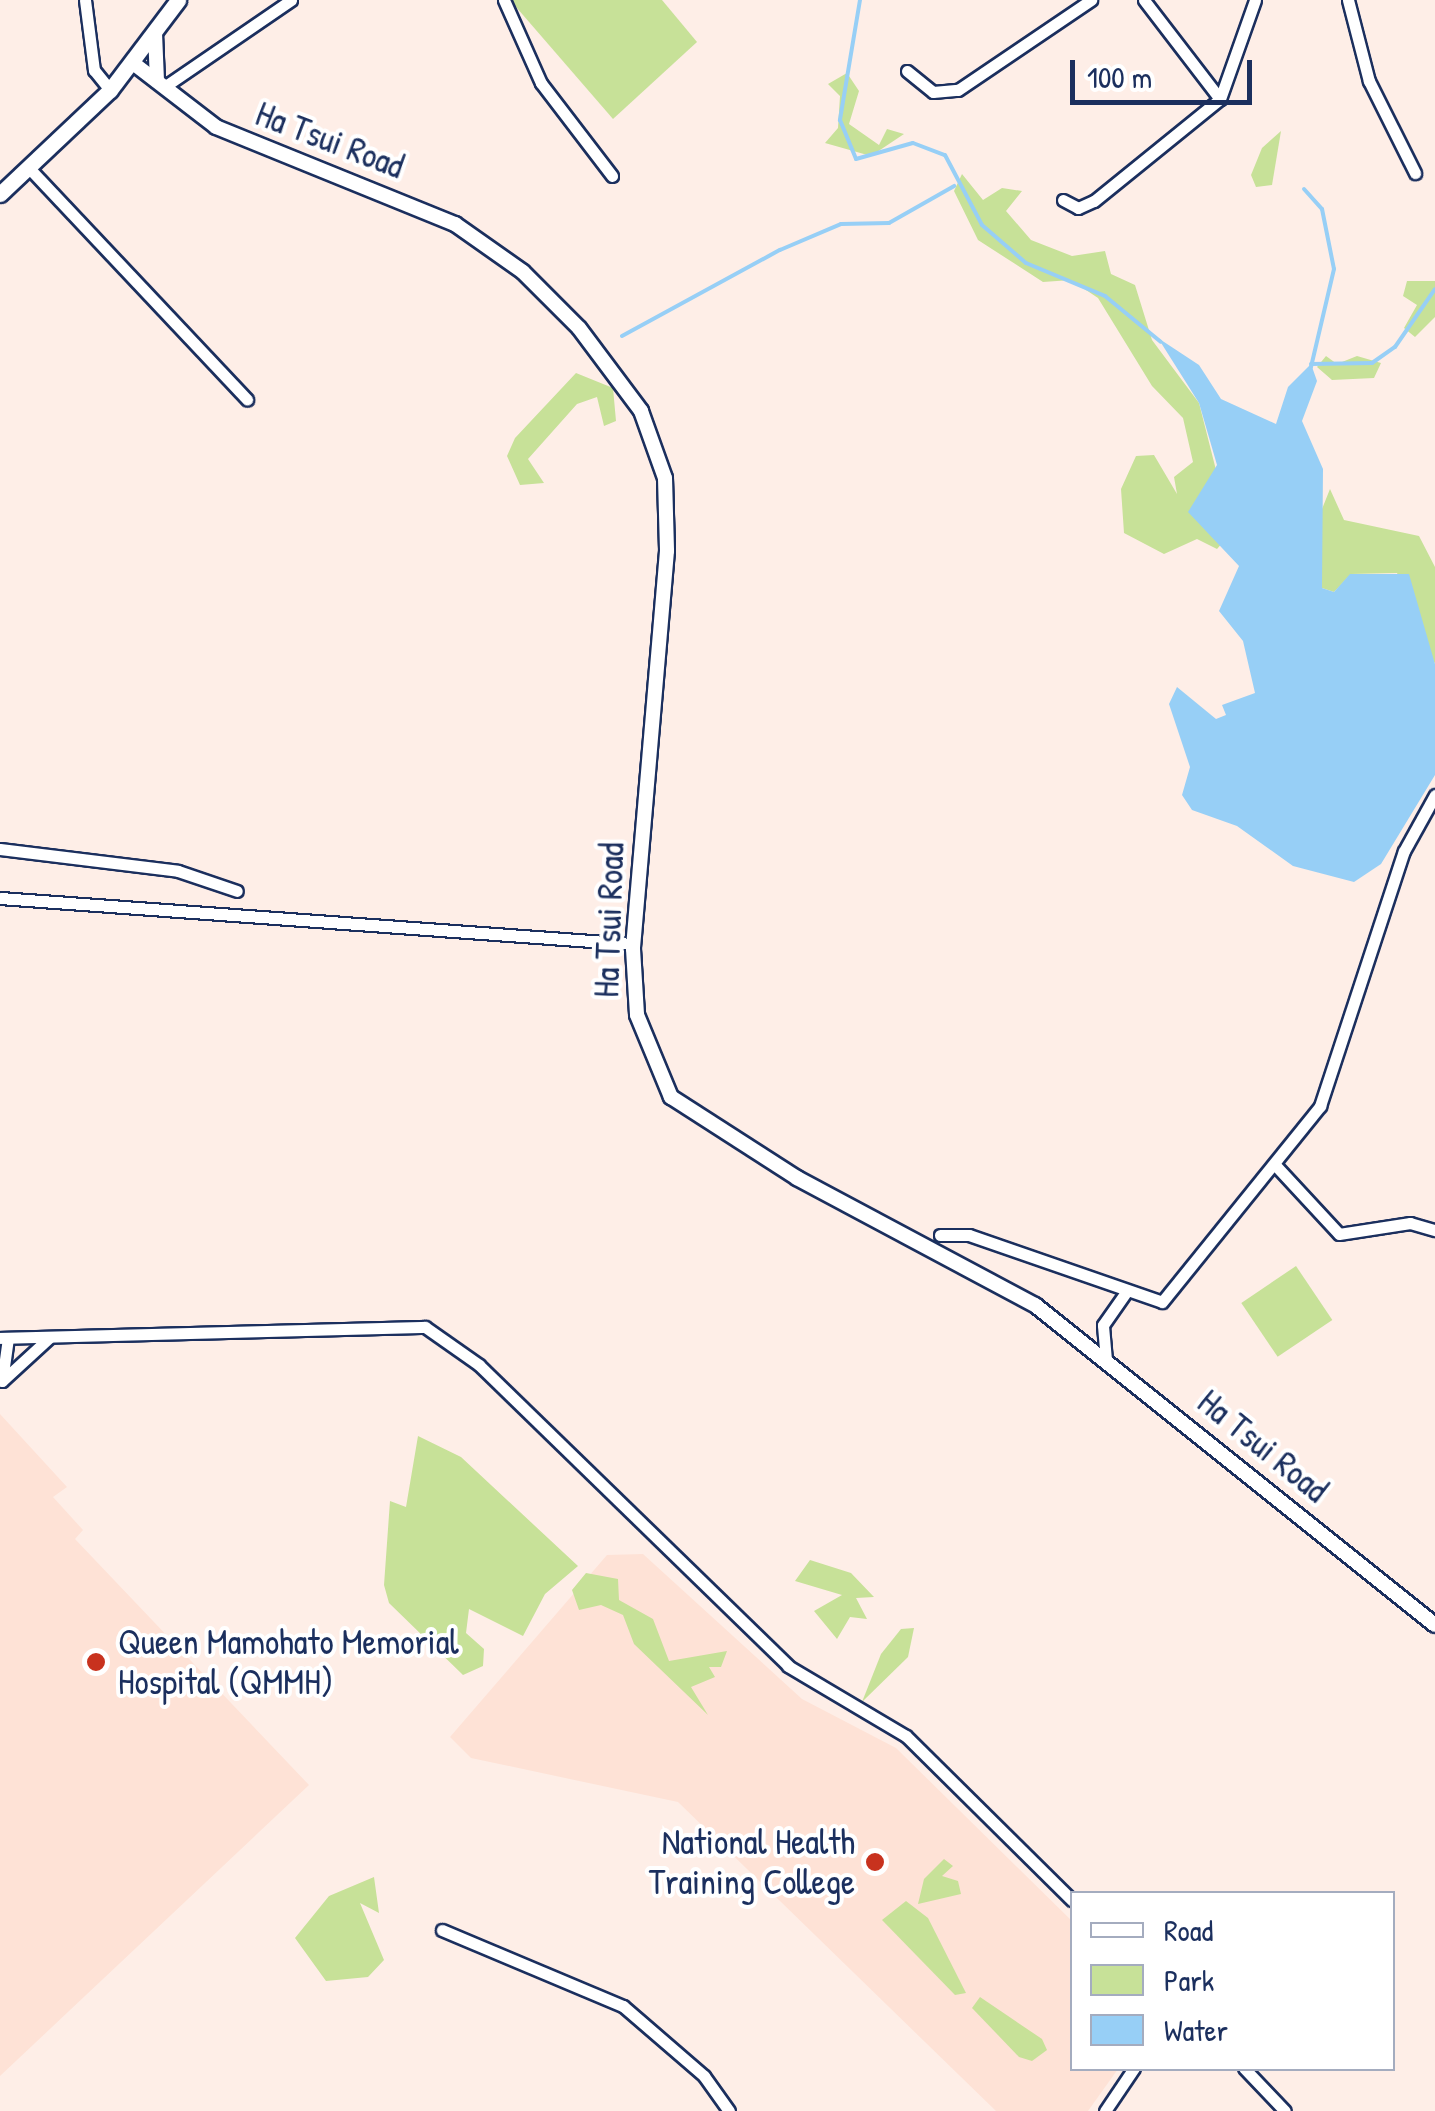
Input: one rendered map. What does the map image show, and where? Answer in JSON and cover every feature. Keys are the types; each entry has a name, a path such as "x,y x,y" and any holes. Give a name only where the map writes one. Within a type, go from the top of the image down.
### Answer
{"main road":[{"path":"0,194 110,90 178,0"}],"street":[{"path":"84,0 94,70 110,90"},
{"path":"155,33 160,84 292,0"},
{"path":"504,0 541,83 612,176"},
{"path":"908,71 933,92 958,90 1091,0"},
{"path":"1144,0 1220,99"},
{"path":"1063,200 1078,208 1094,200 1220,99 1255,0"},
{"path":"1348,0 1369,82 1414,173"},
{"name":"Ha Tsui Road","path":"133,62 216,127 455,224 524,272 579,328 641,411 665,478 667,550 633,944 637,1015 671,1097 797,1178 1036,1304 1435,1624"},
{"path":"29,168 246,399"},
{"path":"940,1236 969,1236 1126,1294 1162,1302 1277,1167 1342,1060 1404,850 1435,795"},
{"path":"0,849 178,871 237,890"},
{"path":"0,898 633,944"},
{"path":"1277,1167 1340,1234 1410,1223 1435,1230"},
{"path":"1106,1360 1103,1325 1126,1294"},
{"path":"1,1380 4,1338 425,1327 449,1340 788,1666 906,1736 1070,1898"},
{"path":"1,1380 49,1338"},
{"path":"442,1930 623,2006 704,2076 729,2111"},
{"path":"1105,2111 1132,2071"},
{"path":"1247,2071 1285,2111"}],"shaded area":[{"name":"Queen Mamohato Memorial Hospital (QMMH)","path":"0,1414 67,1487 53,1497 83,1530 75,1539 309,1785 0,2076"},
{"name":"National Health Training College","path":"643,1554 802,1699 896,1748 1070,1919 1070,2071 1117,2071 1088,2111 996,2111 678,1802 471,1758 450,1737 607,1555"}],"green space":[{"path":"510,0 662,0 697,42 613,119"},
{"path":"847,73 859,91 849,124 879,145 887,129 904,134 871,156 825,143 838,128 840,96 828,84"},
{"path":"1281,131 1272,185 1256,187 1251,175 1262,148"},
{"path":"962,174 983,200 1002,188 1022,191 1006,211 1031,240 1072,256 1105,251 1111,274 1135,285 1152,340 1199,403 1216,470 1224,541 1217,549 1197,539 1164,554 1124,533 1121,489 1136,456 1154,455 1177,494 1174,477 1193,462 1183,418 1152,386 1098,298 1071,280 1043,282 978,240 954,191"},
{"path":"1407,281 1435,281 1435,317 1415,337 1404,328 1417,305 1403,296"},
{"path":"1326,356 1337,364 1357,356 1381,363 1374,378 1332,380 1317,367"},
{"path":"576,373 613,388 616,421 604,426 597,397 577,404 528,459 544,483 520,485 507,456 515,438"},
{"path":"1330,489 1344,520 1419,536 1435,567 1435,664 1397,573 1351,574 1334,592 1322,588 1316,524"},
{"path":"1296,1266 1332,1320 1278,1357 1241,1303"},
{"path":"418,1436 461,1457 578,1566 545,1594 523,1636 469,1609 466,1633 484,1649 483,1666 463,1675 389,1603 384,1585 390,1501 406,1507"},
{"path":"810,1560 851,1573 874,1597 856,1598 867,1619 850,1617 837,1639 814,1611 842,1595 795,1581"},
{"path":"586,1573 618,1579 619,1600 653,1619 669,1661 727,1651 721,1667 709,1667 715,1677 691,1687 708,1715 634,1644 623,1615 601,1605 579,1610 572,1590"},
{"path":"914,1628 908,1657 862,1702 881,1654 901,1629"},
{"path":"944,1859 953,1866 942,1876 958,1881 961,1894 918,1904 924,1879"},
{"path":"374,1877 379,1913 360,1903 384,1960 368,1977 326,1981 295,1938 329,1896"},
{"path":"906,1901 928,1918 966,1993 955,1995 882,1920"},
{"path":"980,1997 1042,2039 1047,2050 1032,2061 1019,2057 972,2008"}],"water":[{"path":"1158,338 1199,365 1221,399 1276,424 1288,387 1311,364 1317,381 1302,421 1323,469 1322,588 1334,592 1350,574 1409,574 1435,664 1435,775 1381,864 1354,882 1293,866 1237,826 1192,810 1182,795 1190,767 1169,704 1177,687 1216,719 1226,715 1222,705 1255,693 1243,641 1219,611 1239,566 1188,512 1217,465 1199,403"}],"waterway":[{"path":"860,0 840,120 856,159 913,143 945,155 982,225 1026,263 1105,296 1161,342"},
{"path":"622,336 780,250 841,224 889,223 954,186"},
{"path":"1304,189 1322,209 1334,269 1311,367"},
{"path":"1311,364 1372,363 1395,347 1435,289"}],"place":[{"name":"Queen Mamohato Memorial Hospital (QMMH)","path":"96,1662"},
{"name":"National Health Training College","path":"875,1862"}]}
